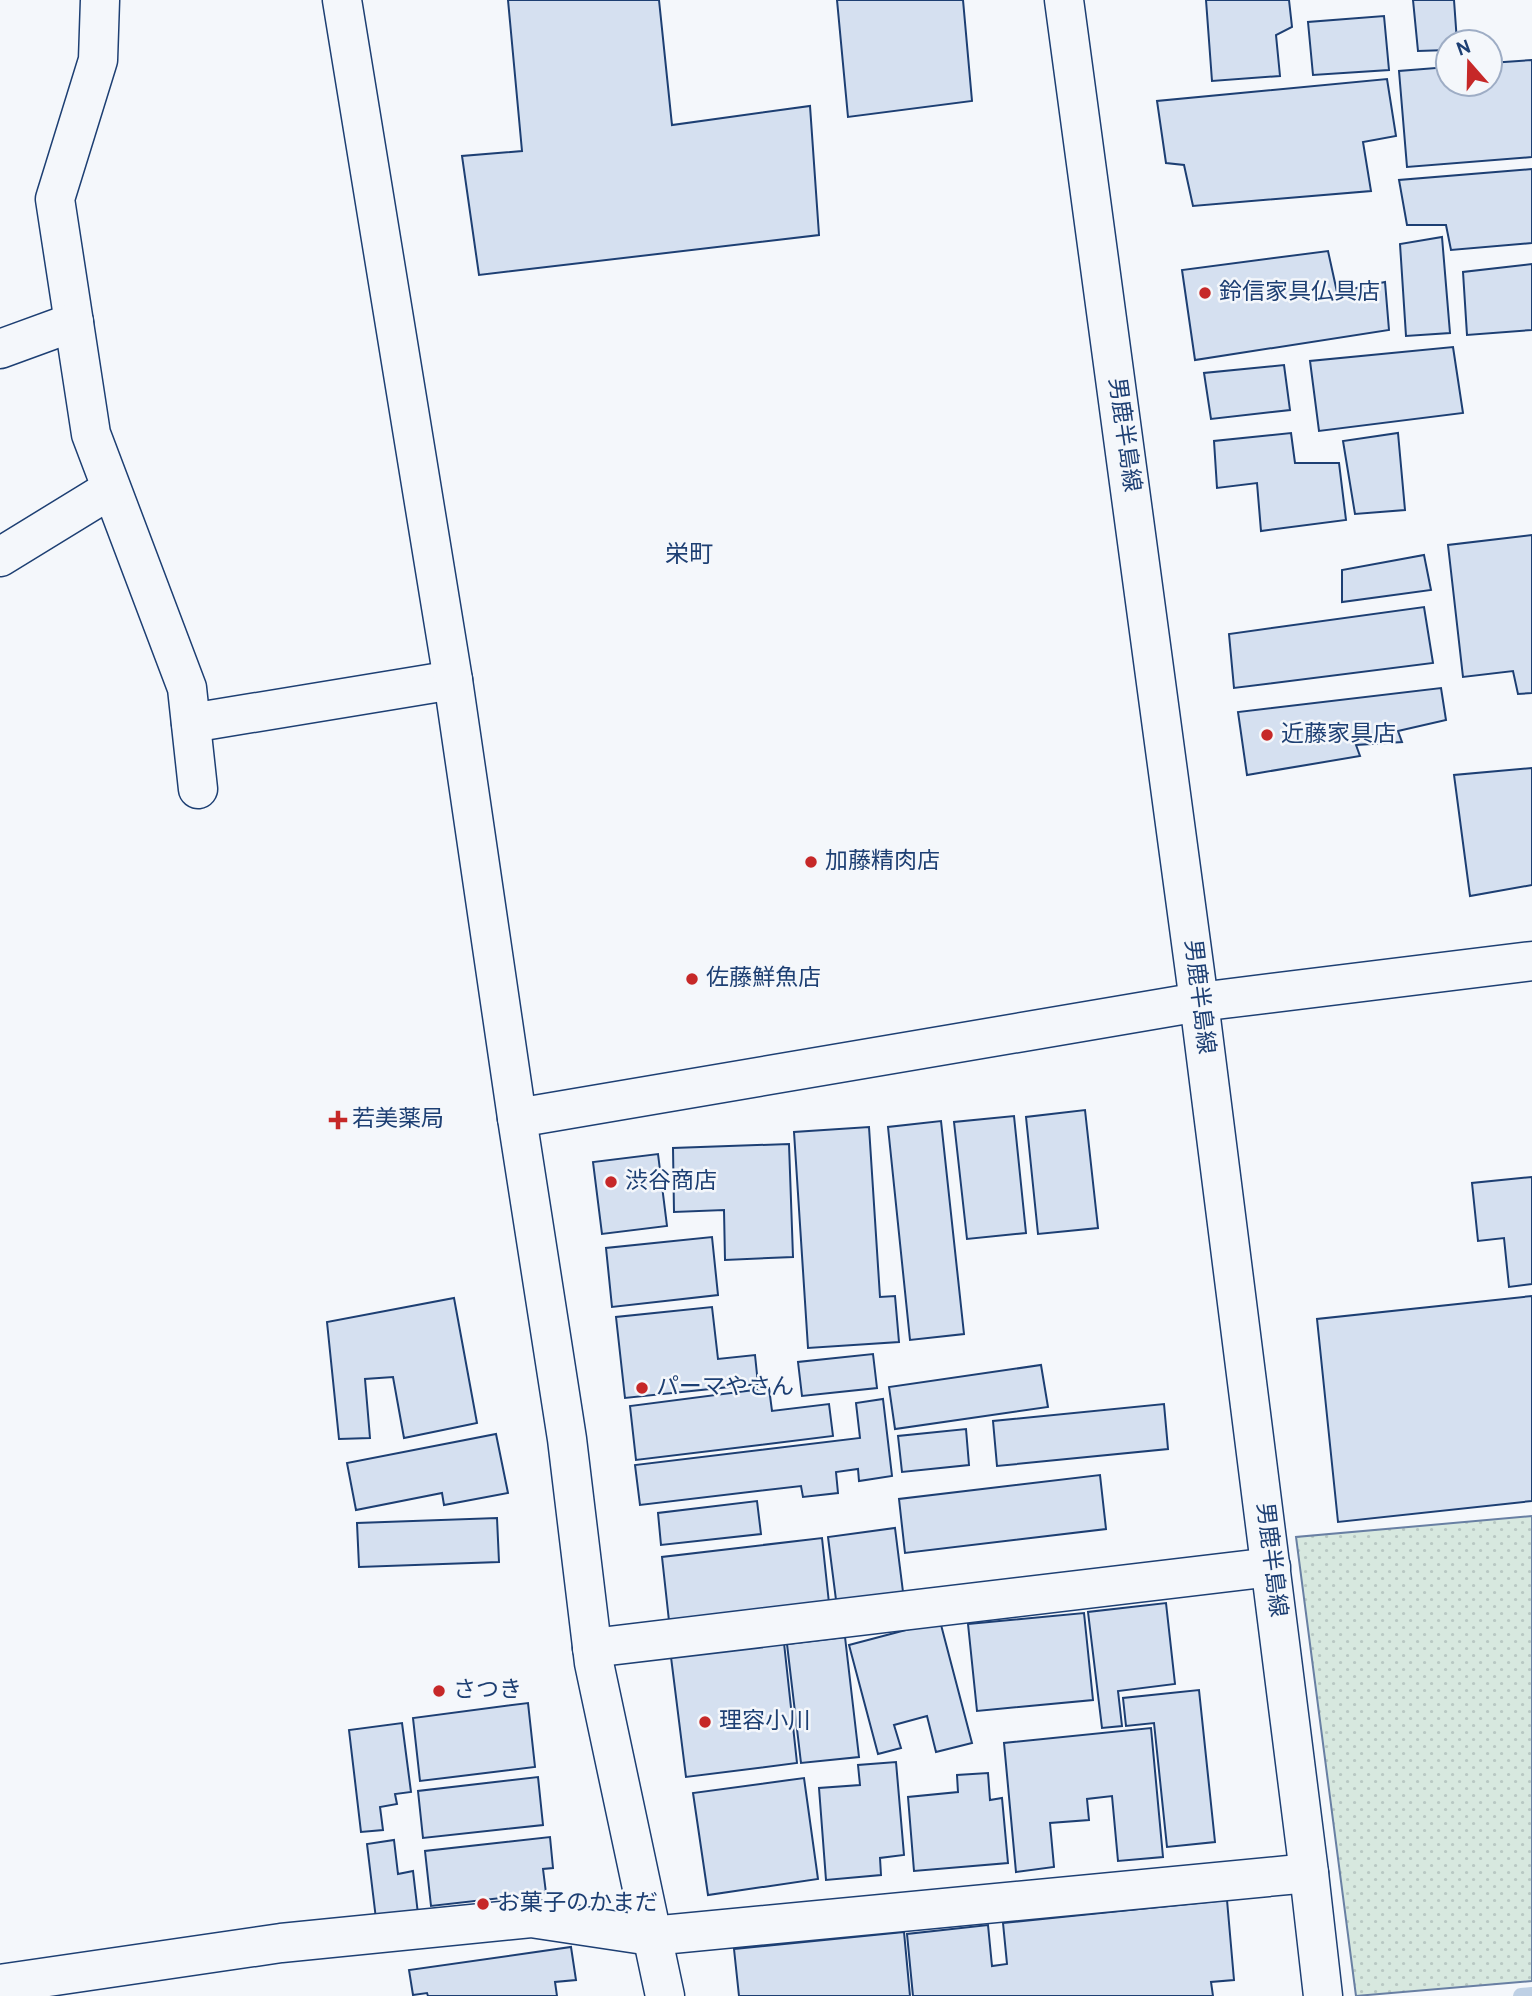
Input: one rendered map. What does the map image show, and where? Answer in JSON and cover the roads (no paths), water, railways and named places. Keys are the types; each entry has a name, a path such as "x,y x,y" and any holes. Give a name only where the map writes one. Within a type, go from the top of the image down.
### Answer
{"street":[{"path":"342,0 453,680 567,1439 592,1648 665,1996"},
{"name":"男鹿半島線","path":"1064,0 1199,1002 1323,1996"},
{"path":"90,3 98,60 55,199 91,434 187,688 198,789"},
{"path":"0,349 74,323"},
{"path":"0,557 111,488"},
{"path":"191,723 453,680"},
{"path":"517,1118 1199,1002 1532,961"},
{"path":"592,1648 1271,1567"},
{"path":"0,1984 281,1943 531,1918 651,1936 1309,1873"}],"waterway":[{"path":"1521,1996 1532,1995"}],"place":[{"name":"鈴信家具仏具店","path":"1205,293"},
{"name":"近藤家具店","path":"1267,735"},
{"name":"加藤精肉店","path":"811,862"},
{"name":"佐藤鮮魚店","path":"692,979"},
{"name":"若美薬局","path":"338,1120"},
{"name":"渋谷商店","path":"611,1182"},
{"name":"パーマやさん","path":"642,1388"},
{"name":"さつき","path":"439,1691"},
{"name":"理容小川","path":"705,1722"},
{"name":"お菓子のかまだ","path":"483,1904"}],"district":[{"name":"栄町","path":"689,556"}]}
